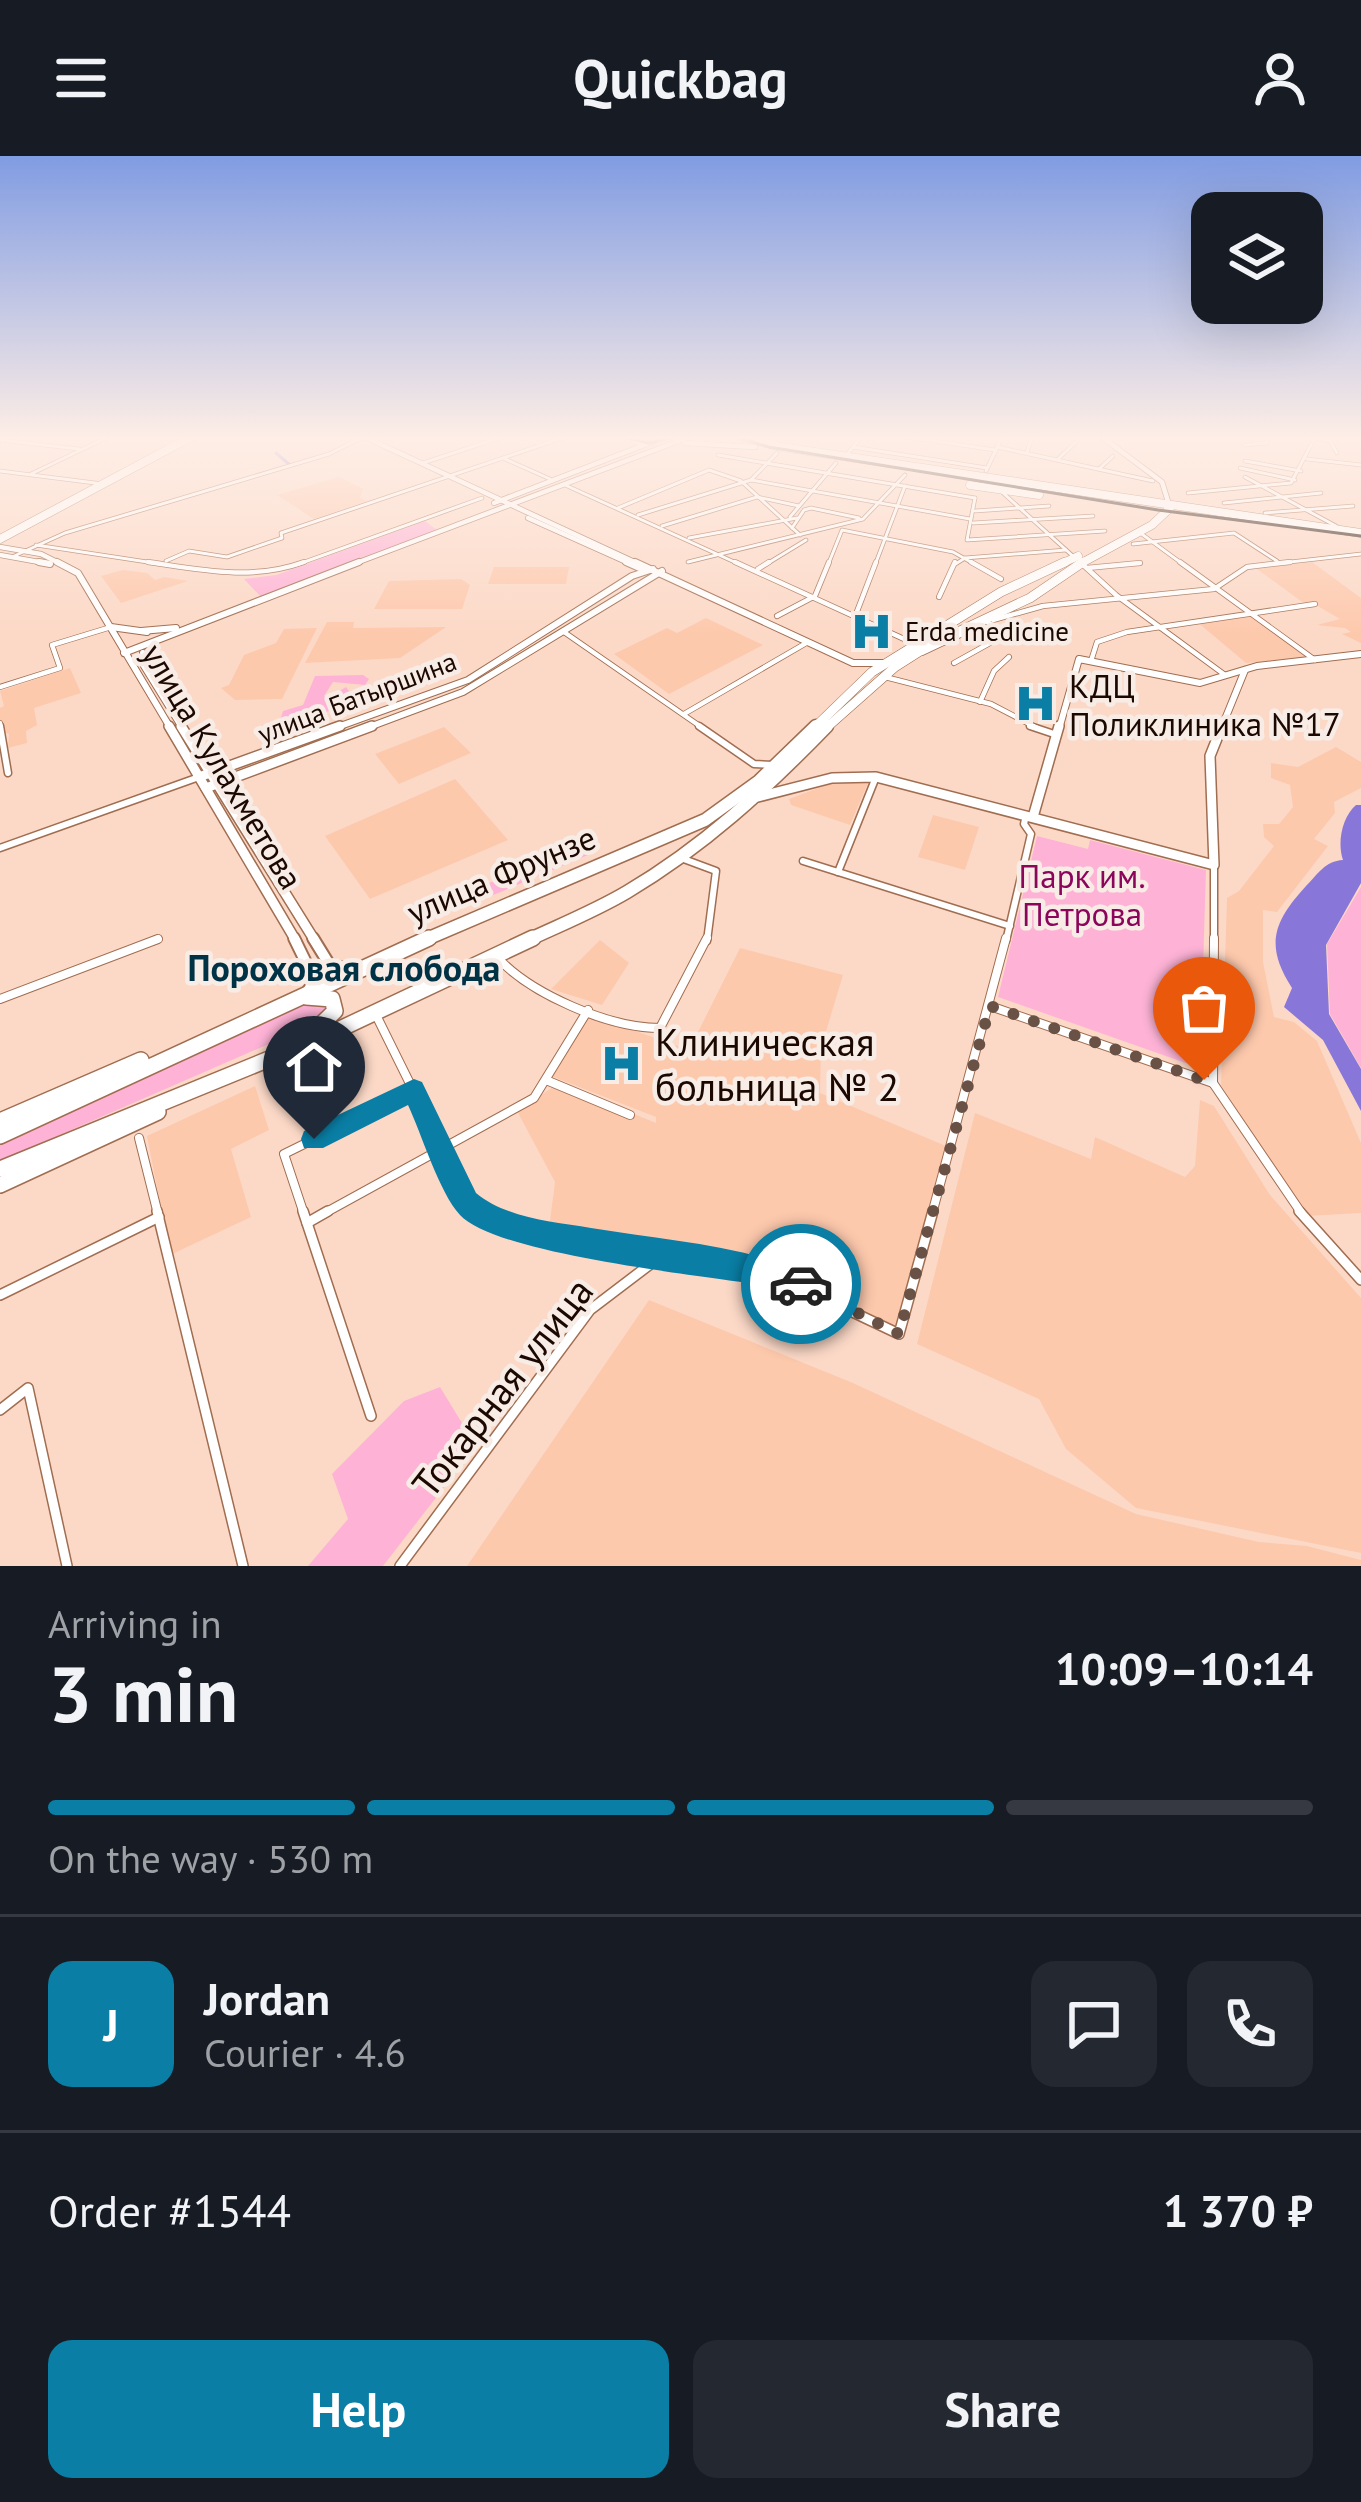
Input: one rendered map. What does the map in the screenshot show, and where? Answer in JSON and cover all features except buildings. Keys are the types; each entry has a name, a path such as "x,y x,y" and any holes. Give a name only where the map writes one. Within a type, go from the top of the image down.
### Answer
{"main road":[{"path":"0,544 69,503"},
{"path":"1119,503 1361,534"},
{"path":"0,1184 589,914 687,854 758,797 853,700 914,650 1001,592 1081,563 1139,532 1164,510"},
{"path":"914,650 1029,603 1164,510 1361,534"},
{"path":"1227,516 1266,516 1361,534"},
{"path":"1266,516 1300,525"},
{"path":"1001,592 1020,589 1029,603"},
{"name":"улица Фрунзе","path":"0,1136 238,1023 687,827 759,781 859,682 914,650"},
{"path":"687,827 673,841 687,854"},
{"path":"640,847 665,850 667,856 656,874"},
{"path":"287,1002 325,995 335,1004 335,1012 322,1026 295,1047"},
{"path":"0,1121 238,1023"},
{"path":"0,1169 250,1067"}],"street":[{"path":"12,557 36,544 170,503"},
{"path":"163,563 189,551 226,557 370,503"},
{"path":"36,544 219,573 275,574 469,503"},
{"path":"504,503 853,663 861,672 859,682"},
{"path":"124,653 146,649 154,640 515,503"},
{"path":"606,503 856,614 914,650 933,651 1029,603 1217,588 1246,567 1361,554"},
{"path":"617,508 630,503"},
{"path":"634,516 674,503"},
{"path":"659,527 738,503"},
{"path":"764,503 804,538"},
{"path":"781,503 863,519"},
{"path":"792,529 805,503"},
{"path":"875,503 971,521 1093,516"},
{"path":"856,614 897,503"},
{"path":"975,503 964,536 967,540 1105,531"},
{"path":"1016,503 1120,598 1239,685"},
{"path":"1163,503 1164,510"},
{"path":"1164,510 1166,503"},
{"path":"1183,503 1266,516 1353,506"},
{"path":"1295,503 1336,526"},
{"path":"688,562 804,538 863,519 881,504"},
{"path":"509,505 645,570 659,572"},
{"path":"975,511 1049,506"},
{"path":"685,538 794,518"},
{"path":"777,616 815,596 842,530 965,558 1001,579"},
{"path":"1139,532 1315,660"},
{"path":"1132,544 1234,533 1280,563"},
{"path":"758,569 804,538"},
{"path":"0,544 73,568"},
{"path":"0,544 12,557 73,568"},
{"path":"939,596 955,562 965,558 1066,550"},
{"path":"1081,563 1140,563"},
{"name":"улица Кулахметова","path":"73,568 314,971 315,981 308,992"},
{"name":"улица Батыршина","path":"202,783 468,680 645,570"},
{"name":"улица Батыршина","path":"215,778 463,692 659,572"},
{"path":"1091,661 1097,642 1157,625 1315,604"},
{"path":"954,663 1008,632 987,622"},
{"path":"117,638 194,625"},
{"path":"552,626 754,764 776,764"},
{"path":"0,687 60,668 52,645 111,627 152,634 154,640"},
{"path":"684,714 808,642"},
{"name":"улица Кулахметова","path":"146,649 144,666 329,964 354,971"},
{"path":"374,1012 466,1202 482,1216 546,1235 768,1272 899,1334 1010,926 1031,834 1024,824 1079,659 1194,682 1361,654"},
{"path":"980,702 994,670 1010,657"},
{"path":"853,663 886,663"},
{"path":"1245,670 1210,756 1213,1084 1287,1198 1361,1280"},
{"path":"883,677 980,702 1057,735"},
{"path":"0,723 8,772"},
{"path":"794,760 792,776 817,781"},
{"path":"754,764 759,781"},
{"path":"758,797 817,781 877,777 1214,865"},
{"path":"838,872 877,777"},
{"path":"0,848 202,783"},
{"path":"496,956 531,990 641,1028 660,1028 707,941 715,891 716,871 687,854"},
{"path":"802,861 1010,926"},
{"path":"0,999 158,939"},
{"path":"990,1006 1213,1084"},
{"path":"307,1222 534,1098 589,1008"},
{"path":"546,1080 630,1114"},
{"path":"371,1416 284,1154 414,1090"},
{"path":"139,1138 243,1566"},
{"path":"0,1295 160,1217"},
{"name":"Токарная улица","path":"400,1566 590,1310 661,1256"},
{"path":"0,1410 28,1388 67,1566"}],"shaded area":[{"path":"289,503 362,503 314,519"},
{"path":"1312,562 1361,598 1361,643 1342,634 1351,632 1345,628 1317,625 1340,619 1305,604 1257,569"},
{"path":"494,567 569,567 566,584 488,584"},
{"path":"123,570 147,573 155,580 188,581 121,603 101,576"},
{"path":"461,579 470,585 462,609 374,609 389,581"},
{"path":"1249,614 1307,657 1246,663 1196,621"},
{"path":"706,618 763,645 669,694 614,654 667,628 677,633"},
{"path":"327,622 354,622 353,628 446,627 400,658 305,663"},
{"path":"317,628 282,699 235,700 221,688 229,685 244,655 276,643 284,629"},
{"path":"70,668 81,693 34,708 37,725 26,731 27,743 8,748 9,734 0,732 0,708 4,706 0,691"},
{"path":"444,727 471,753 399,784 375,754"},
{"path":"1336,747 1361,762 1361,788 1334,802 1335,813 1314,839 1328,846 1277,912 1263,910 1263,962 1274,1017 1294,1022 1317,1041 1361,1143 1361,1213 1307,1216 1221,1085 1227,898 1239,891 1274,846 1264,837 1263,824 1279,824 1293,807 1290,785 1271,778 1271,763 1298,767"},
{"path":"455,779 508,840 370,899 325,836"},
{"path":"832,783 868,783 850,825 791,805 789,799"},
{"path":"1356,805 1361,805 1361,883 1326,945 1329,1014 1361,1069 1361,1111 1323,1040 1284,1007 1292,988 1276,946 1280,922 1295,899 1322,869 1343,860 1342,831"},
{"path":"933,815 979,827 965,870 918,857"},
{"path":"600,940 629,963 602,1005 551,989"},
{"path":"740,948 843,975 821,1048 820,1093 946,1146 896,1327 771,1268 549,1229 555,1182 517,1111 559,1083 656,1123 656,1117 551,1076 588,1014 689,1050"},
{"path":"255,1086 269,1130 231,1149 251,1217 170,1255 147,1136"},
{"path":"1200,1100 1214,1106 1270,1195 1361,1298 1361,1553 1136,1508 1066,1449 1039,1399 917,1344 975,1113 1091,1159 1095,1137 1185,1177 1195,1166"},
{"path":"649,1300 853,1383 1136,1514 1259,1542 1307,1546 1361,1560 1361,1566 467,1566"}],"green space":[{"path":"425,521 438,531 262,598 244,579 276,575"},
{"path":"363,675 369,679 365,685 333,682 324,696 342,699 336,693 346,687 356,701 279,725 283,711 303,705 315,676"},
{"name":"Парк им. Петрова","path":"1037,836 1088,849 1090,840 1206,870 1200,1068 998,997"},
{"path":"580,845 588,855 491,896 482,886"},
{"path":"1361,887 1361,1068 1330,1014 1327,944"},
{"path":"317,997 329,1001 324,1020 0,1161 0,1144"},
{"path":"440,1387 476,1446 383,1566 308,1566 348,1519 332,1474 404,1401"}],"tram line":[{"path":"1114,503 1361,536"}],"way so far":[{"path":"801,1284 899,1334 990,1006 1204,1080"}],"place":[{"name":"Erda medicine","path":"871,631"},
{"name":"КДЦ Поликлиника №17","path":"1035,704"},
{"name":"Клиническая больница № 2","path":"621,1063"}],"district":[{"name":"Пороховая слобода","path":"344,967"}],"route":[{"path":"314,1139 414,1090 466,1202 482,1216 546,1235 768,1272 801,1284"}]}
